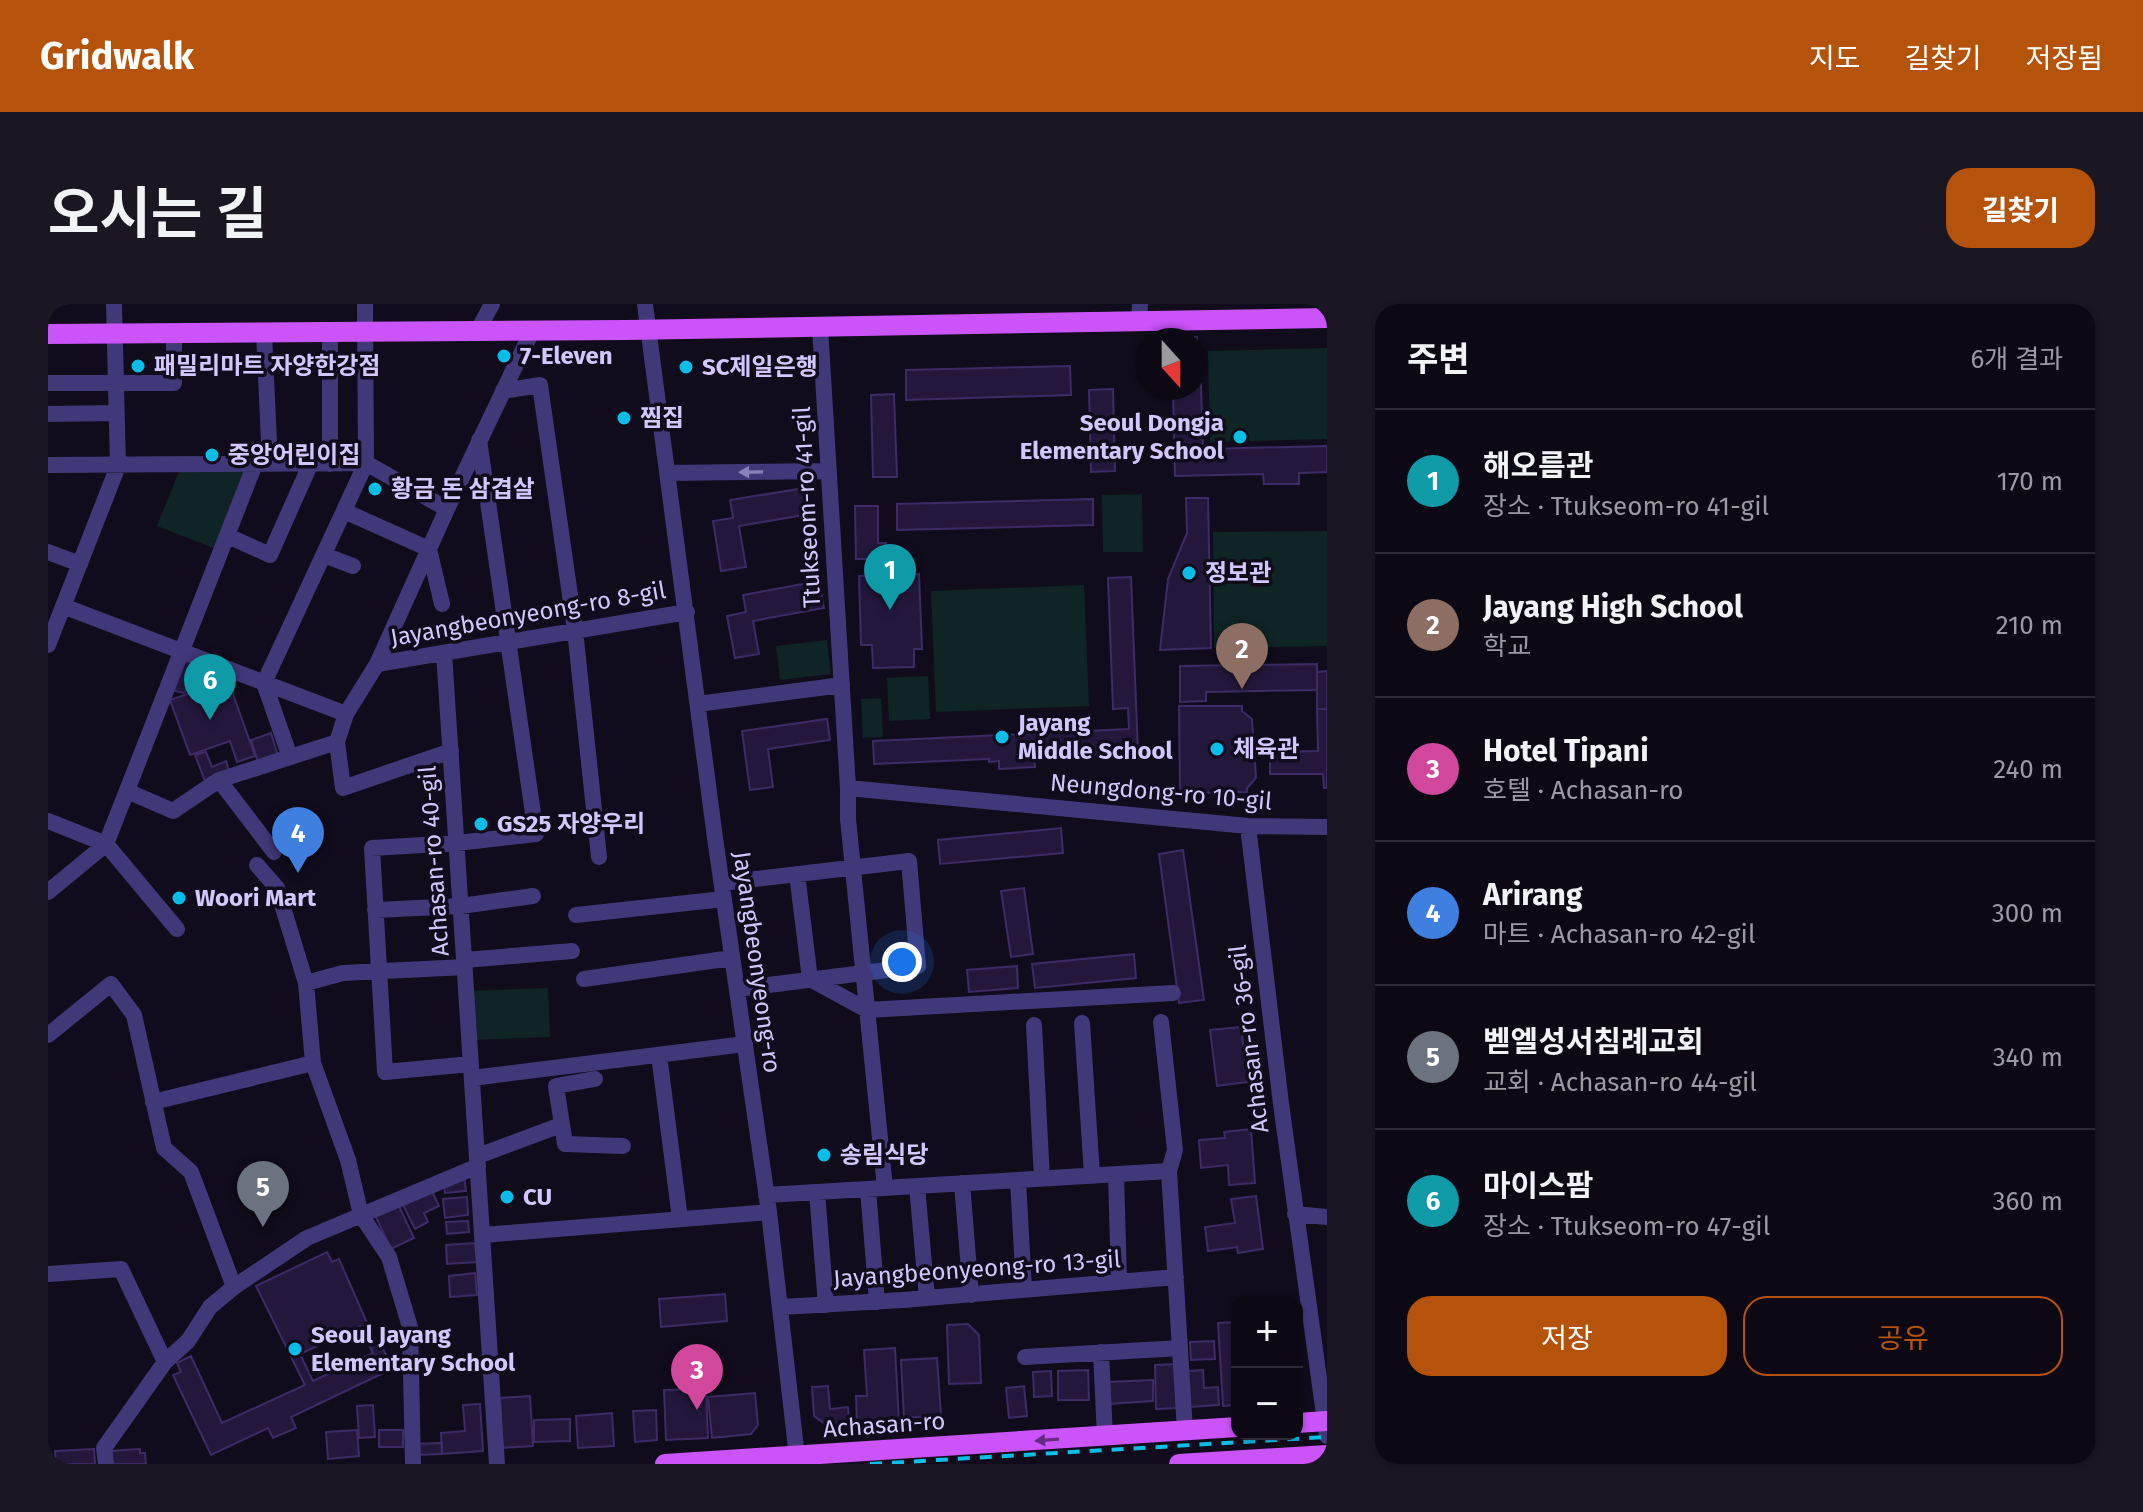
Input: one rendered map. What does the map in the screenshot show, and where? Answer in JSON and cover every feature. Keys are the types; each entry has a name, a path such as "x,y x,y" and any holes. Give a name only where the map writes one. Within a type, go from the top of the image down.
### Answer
{"main road":[{"path":"48,334 820,327 1140,313 1257,319 1327,318"},
{"path":"1303,1424 1326,1426"},
{"name":"Achasan-ro","path":"665,1464 798,1460 1231,1427"},
{"path":"1179,1464 1327,1455"}],"street":[{"path":"48,645 57,610 80,564 118,466 114,304"},
{"path":"290,757 264,683 366,463 365,304"},
{"path":"477,332 492,304"},
{"name":"Jayangbeonyeong-ro","path":"645,304 768,1204 798,1460"},
{"path":"1242,304 1257,319"},
{"name":"Ttukseom-ro 41-gil","path":"820,327 848,819 873,1072 877,1302"},
{"path":"127,791 173,811 219,780 337,742 346,714 377,664 532,331"},
{"path":"48,383 174,383 174,333"},
{"path":"48,892 106,844 228,536 263,464 264,333"},
{"path":"330,333 330,464"},
{"path":"503,391 540,385 575,630 599,857"},
{"path":"48,414 116,413"},
{"path":"479,440 536,834 372,848 385,1072 472,1071 659,1055 745,1044"},
{"path":"48,465 366,463 447,509"},
{"path":"228,536 270,555 310,465"},
{"path":"668,473 829,471"},
{"path":"344,511 429,549"},
{"path":"429,549 442,604"},
{"path":"48,552 80,564"},
{"path":"324,555 353,566"},
{"path":"57,610 182,652 346,714"},
{"name":"Jayangbeonyeong-ro 8-gil","path":"377,664 687,612"},
{"name":"Achasan-ro 40-gil","path":"444,653 497,1464"},
{"path":"698,704 842,685"},
{"name":"Achasan-ro 40-gil","path":"337,742 343,788 451,751"},
{"path":"219,780 274,852"},
{"name":"Neungdong-ro 10-gil","path":"848,788 1248,826 1327,827"},
{"path":"48,821 106,844 177,929"},
{"name":"Achasan-ro 36-gil","path":"1248,826 1295,1214 1326,1426"},
{"path":"576,915 723,891 797,874 909,861 918,966 737,989"},
{"path":"257,865 277,888 306,983 313,1063 348,1160 361,1215 389,1257 410,1327 413,1464"},
{"path":"797,874 810,979"},
{"path":"375,910 461,906 533,896"},
{"path":"465,963 572,951"},
{"path":"584,979 732,958"},
{"name":"Achasan-ro 40-gil","path":"306,983 343,973 465,963"},
{"path":"810,979 867,1010 1173,993"},
{"path":"48,1035 111,984 134,1015 164,1148 191,1172 234,1287"},
{"path":"1161,1022 1175,1150 1169,1171 1185,1431"},
{"path":"1082,1023 1092,1175"},
{"path":"1034,1025 1042,1179"},
{"path":"659,1055 680,1219"},
{"path":"153,1102 313,1063"},
{"path":"595,1079 556,1086 565,1144 623,1146"},
{"path":"106,1464 104,1448 165,1362 188,1341 210,1307 234,1287 307,1238 561,1125"},
{"path":"483,1235 680,1219 817,1192 1169,1171"},
{"path":"1116,1174 1119,1282"},
{"path":"1018,1180 1024,1290"},
{"path":"962,1183 971,1295"},
{"path":"917,1186 927,1298"},
{"path":"817,1192 826,1305"},
{"path":"1295,1214 1327,1217"},
{"path":"48,1274 121,1269 165,1362"},
{"name":"Jayangbeonyeong-ro 13-gil","path":"781,1307 971,1295 1176,1277"},
{"path":"1025,1357 1180,1348"},
{"path":"1101,1352 1105,1437"}],"green space":[{"path":"1327,348 1327,439 1210,442 1208,351"},
{"path":"255,464 221,551 157,526 181,466"},
{"path":"1142,494 1143,552 1103,552 1102,495"},
{"path":"1327,531 1327,646 1214,648 1213,532"},
{"path":"1084,585 1089,706 936,712 931,591"},
{"path":"827,640 831,674 780,680 776,646"},
{"path":"928,676 930,719 889,721 887,678"},
{"path":"881,698 883,737 863,738 861,699"},
{"path":"548,988 550,1037 470,1040 467,991"}],"building":[{"path":"1070,366 1071,395 906,400 906,370"},
{"path":"1113,389 1115,471 1091,472 1089,390"},
{"path":"894,394 897,477 873,477 871,395"},
{"path":"1173,400 1201,400 1203,449 1327,446 1327,472 1299,473 1299,484 1264,484 1263,474 1175,476"},
{"path":"805,488 810,514 739,526 746,567 721,571 713,521 733,518 730,500"},
{"name":"정보관","path":"1186,498 1208,498 1211,648 1160,650 1168,579 1187,533"},
{"path":"1093,499 1093,525 897,530 897,504"},
{"path":"855,506 878,506 878,543 886,543 886,559 856,559"},
{"path":"919,574 922,649 914,649 914,667 873,668 872,645 861,645 859,576"},
{"path":"1131,577 1138,753 1034,758 1035,767 999,769 999,761 989,762 989,759 874,764 873,741 1129,729 1128,708 1113,709 1108,578"},
{"path":"819,581 824,608 753,621 759,654 735,658 727,616 746,612 743,595"},
{"path":"189,660 212,669 207,685 192,683 184,693 171,690 181,665"},
{"path":"1317,664 1317,690 1206,692 1206,701 1180,702 1180,666"},
{"path":"1327,671 1327,709 1317,709 1317,672"},
{"path":"228,680 255,756 237,762 230,741 190,755 170,700"},
{"name":"체육관","path":"1179,706 1242,706 1242,711 1252,719 1256,778 1247,792 1180,793"},
{"path":"1317,709 1327,709 1327,788 1324,788 1323,774 1270,774 1270,752 1318,751"},
{"path":"827,719 830,740 768,749 773,787 750,790 742,731"},
{"path":"271,733 278,756 258,762 251,740"},
{"path":"206,752 212,767 226,761 229,771 205,781 195,755"},
{"path":"1061,828 1063,853 940,864 938,840"},
{"path":"1183,850 1204,1000 1179,1003 1159,854"},
{"path":"1024,888 1033,954 1011,957 1001,891"},
{"path":"1134,954 1136,978 1035,988 1032,964"},
{"path":"1017,966 1018,988 969,992 967,970"},
{"path":"1241,1027 1248,1082 1217,1086 1210,1030"},
{"path":"1251,1129 1255,1183 1229,1185 1228,1165 1201,1168 1199,1140 1225,1138 1224,1132"},
{"path":"464,1176 466,1191 445,1193 444,1184"},
{"path":"431,1189 439,1206 424,1213 428,1222 415,1229 402,1203"},
{"path":"1256,1196 1263,1249 1238,1253 1237,1247 1208,1251 1205,1227 1235,1223 1231,1199"},
{"path":"467,1197 468,1215 445,1218 443,1199"},
{"path":"397,1202 414,1238 391,1249 374,1213"},
{"path":"468,1221 469,1232 447,1234 446,1222"},
{"path":"475,1243 477,1262 447,1264 446,1245"},
{"path":"327,1252 332,1262 339,1259 379,1350 383,1348 392,1369 291,1417 296,1428 273,1438 268,1428 211,1455 173,1375 181,1372 177,1363 191,1356 222,1423 305,1385 256,1286","holes":["360,1326 373,1353 313,1381 300,1354"]},
{"path":"475,1273 477,1295 450,1297 449,1276"},
{"path":"725,1294 727,1321 661,1327 659,1299"},
{"path":"1231,1322 1231,1405 1223,1406 1218,1323"},
{"path":"968,1324 979,1335 981,1383 949,1384 947,1325"},
{"path":"1214,1341 1215,1359 1191,1360 1190,1342"},
{"path":"895,1348 899,1424 857,1426 856,1396 867,1396 864,1350"},
{"path":"937,1358 941,1415 904,1418 901,1360"},
{"path":"1175,1364 1177,1408 1156,1409 1155,1365"},
{"path":"1088,1370 1089,1400 1058,1400 1058,1371"},
{"path":"1203,1370 1204,1388 1218,1387 1219,1405 1189,1407 1187,1371"},
{"path":"1051,1371 1052,1396 1034,1397 1033,1372"},
{"path":"1153,1380 1153,1401 1108,1404 1107,1382"},
{"path":"828,1386 830,1409 848,1407 849,1422 825,1424 814,1416 812,1387"},
{"path":"1024,1386 1027,1416 1009,1418 1006,1388"},
{"path":"706,1389 708,1438 666,1440 664,1390"},
{"path":"755,1393 758,1425 751,1434 712,1438 708,1397"},
{"path":"530,1396 533,1446 502,1448 500,1398"},
{"path":"480,1404 483,1451 442,1454 441,1433 465,1431 463,1405"},
{"path":"373,1405 375,1437 359,1438 357,1406"},
{"path":"656,1410 657,1440 635,1442 633,1411"},
{"path":"612,1413 614,1446 578,1448 576,1416"},
{"path":"570,1419 570,1441 534,1442 534,1420"},
{"path":"357,1430 359,1456 328,1459 326,1432"},
{"path":"379,1430 403,1430 403,1447 379,1447"},
{"path":"442,1443 442,1454 414,1455 413,1444"},
{"path":"94,1449 95,1464 56,1464 55,1451"},
{"path":"140,1449 140,1453 145,1453 146,1464 109,1464 109,1451"}],"railway":[{"path":"870,1464 1327,1437"}],"place":[{"name":"7-Eleven","path":"504,356"},
{"name":"패밀리마트 자양한강점","path":"138,366"},
{"name":"SC제일은행","path":"686,367"},
{"name":"찜집","path":"624,418"},
{"name":"Seoul Dongja Elementary School","path":"1240,437"},
{"name":"중앙어린이집","path":"212,455"},
{"name":"황금 돈 삼겹살","path":"375,489"},
{"name":"정보관","path":"1189,573"},
{"name":"해오름관","path":"890,610"},
{"name":"Jayang High School","path":"1242,689"},
{"name":"마이스팜","path":"210,720"},
{"name":"Jayang Middle School","path":"1002,737"},
{"name":"체육관","path":"1217,749"},
{"name":"GS25 자양우리","path":"481,824"},
{"name":"Arirang","path":"298,873"},
{"name":"Woori Mart","path":"179,898"},
{"name":"송림식당","path":"824,1155"},
{"name":"CU","path":"507,1197"},
{"name":"벧엘성서침례교회","path":"263,1227"},
{"name":"Seoul Jayang Elementary School","path":"295,1349"},
{"name":"Hotel Tipani","path":"697,1410"}]}
